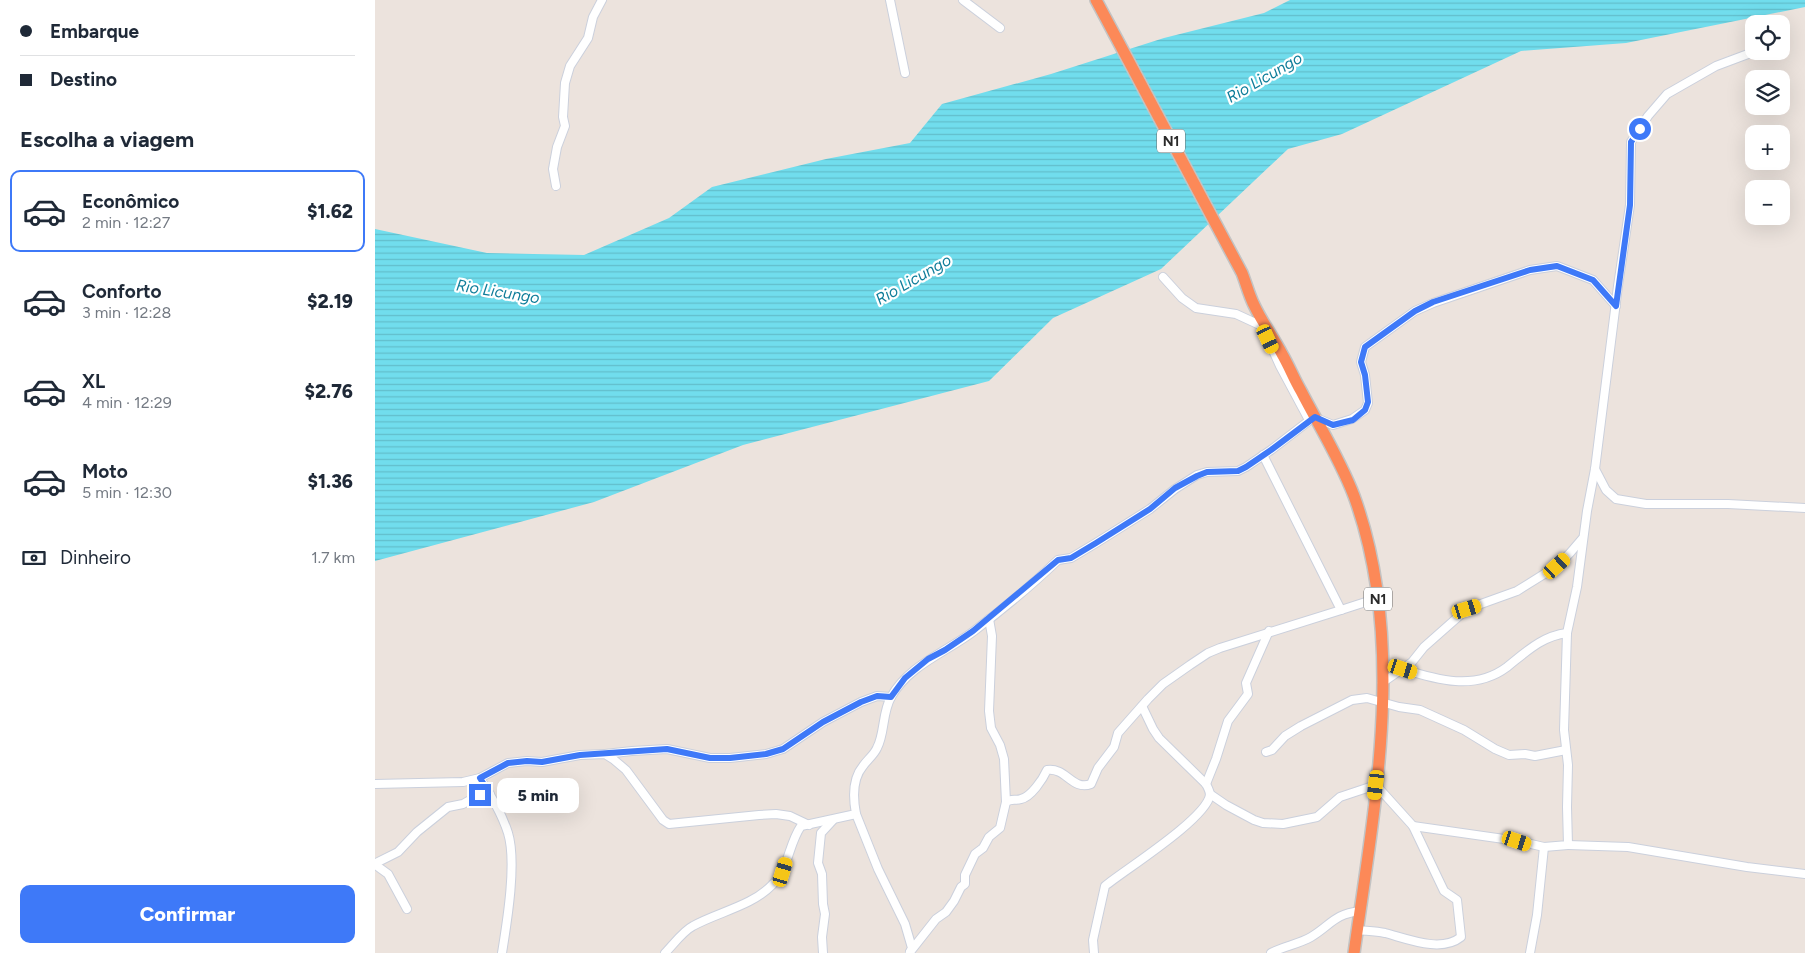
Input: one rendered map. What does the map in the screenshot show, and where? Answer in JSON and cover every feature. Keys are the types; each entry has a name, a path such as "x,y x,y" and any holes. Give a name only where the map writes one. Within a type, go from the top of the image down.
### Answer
{"highway":[{"name":"N1","path":"1098,4 1242,273 1254,305 1283,354 1312,418 1339,463 1354,496 1366,538 1382,624 1382,738 1354,953"}],"street":[{"path":"556,186 553,169 557,147 565,126 563,117 565,83 570,66 588,38 593,17 602,0"},
{"path":"890,0 905,73"},
{"path":"963,0 1000,28"},
{"path":"1568,845 1568,765 1564,710 1567,633 1577,587 1595,469 1630,205 1631,142 1648,116 1667,94 1716,66 1745,55"},
{"path":"1163,277 1182,298 1196,308 1237,314 1262,326 1312,418 1333,425 1353,420 1365,410 1368,402 1365,375 1361,362 1365,347 1415,311 1433,302 1530,270 1557,266 1593,280 1616,306"},
{"path":"910,952 912,948 905,924 879,869 856,814 854,804 855,782 858,772 876,751 891,697 905,678 928,659 945,650 989,619 1058,560 1071,558 1096,543 1150,509 1159,500 1191,479 1207,472 1238,471 1246,467 1312,418"},
{"path":"1263,454 1341,610"},
{"path":"1595,469 1606,490 1615,499 1646,504 1727,504 1805,508"},
{"path":"1382,683 1412,662 1424,647 1467,609 1517,591 1557,566 1583,538"},
{"path":"1006,802 1027,797 1042,780 1047,770 1060,771 1068,779 1081,786 1091,784 1098,768 1114,747 1118,733 1163,684 1202,656 1269,631 1378,598"},
{"path":"910,952 936,919 946,912 961,887 965,884 965,875 975,854 983,848 986,841 999,828 1006,802 1004,759 1000,745 991,728 989,711 992,636 989,619"},
{"path":"1206,784 1217,759 1228,721 1248,694 1246,683 1269,631"},
{"path":"1403,669 1452,682 1466,682 1501,671 1532,645 1561,633 1567,633"},
{"path":"375,784 463,782 480,778 508,763 542,762 580,755 632,751 667,749 710,758 766,754 783,749 823,722 861,702 877,696 891,697"},
{"path":"1266,752 1277,746 1285,736 1301,726 1352,700 1367,698 1382,703 1420,710 1464,730 1495,749 1509,755 1525,754 1535,756 1566,750"},
{"path":"1142,706 1153,730 1159,738 1206,784 1210,794 1225,805 1253,820 1283,824 1317,817 1340,797 1376,785 1413,826 1444,891 1457,900 1461,937 1450,950 1405,941 1385,933 1357,930"},
{"path":"605,754 626,770 663,820 669,824 759,814 776,814 791,816 809,825"},
{"path":"480,778 499,811 509,834 512,858 502,953"},
{"path":"407,909 389,874 377,866 376,863 398,852 417,832 448,807 463,804 477,796 490,794"},
{"path":"1094,953 1093,940 1105,886 1177,833 1201,810 1210,794"},
{"path":"665,953 691,927 728,911 767,890 783,872 797,832 801,826 856,814"},
{"path":"823,953 822,937 825,914 822,874 818,863 821,833 833,820"},
{"path":"1413,826 1517,841 1543,847 1568,845 1628,847 1747,867 1805,874"},
{"path":"1530,953 1537,915 1543,847"},
{"path":"1271,953 1309,938 1334,919 1346,913 1360,911"}],"water":[{"name":"Rio Licungo","path":"1290,0 1805,0 1805,7 1765,15 1745,15 1745,19 1626,43 1521,51 1342,134 1288,149 1161,269 1053,318 989,381 743,445 594,502 375,561 375,229 487,253 584,255 669,218 712,187 826,159 910,143 942,104 1051,74 1164,38 1264,13"}],"route":[{"path":"480,795 490,794 480,778 508,763 542,762 580,755 667,749 710,758 730,758 766,754 783,749 823,722 861,702 877,696 891,697 905,678 928,659 973,631 1058,560 1071,558 1096,543 1150,509 1175,488 1207,472 1238,471 1246,467 1315,417 1333,425 1353,420 1365,410 1368,402 1365,375 1361,362 1365,347 1369,342 1415,311 1433,302 1530,270 1557,266 1593,280 1616,306 1630,205 1631,142 1640,129"}]}
